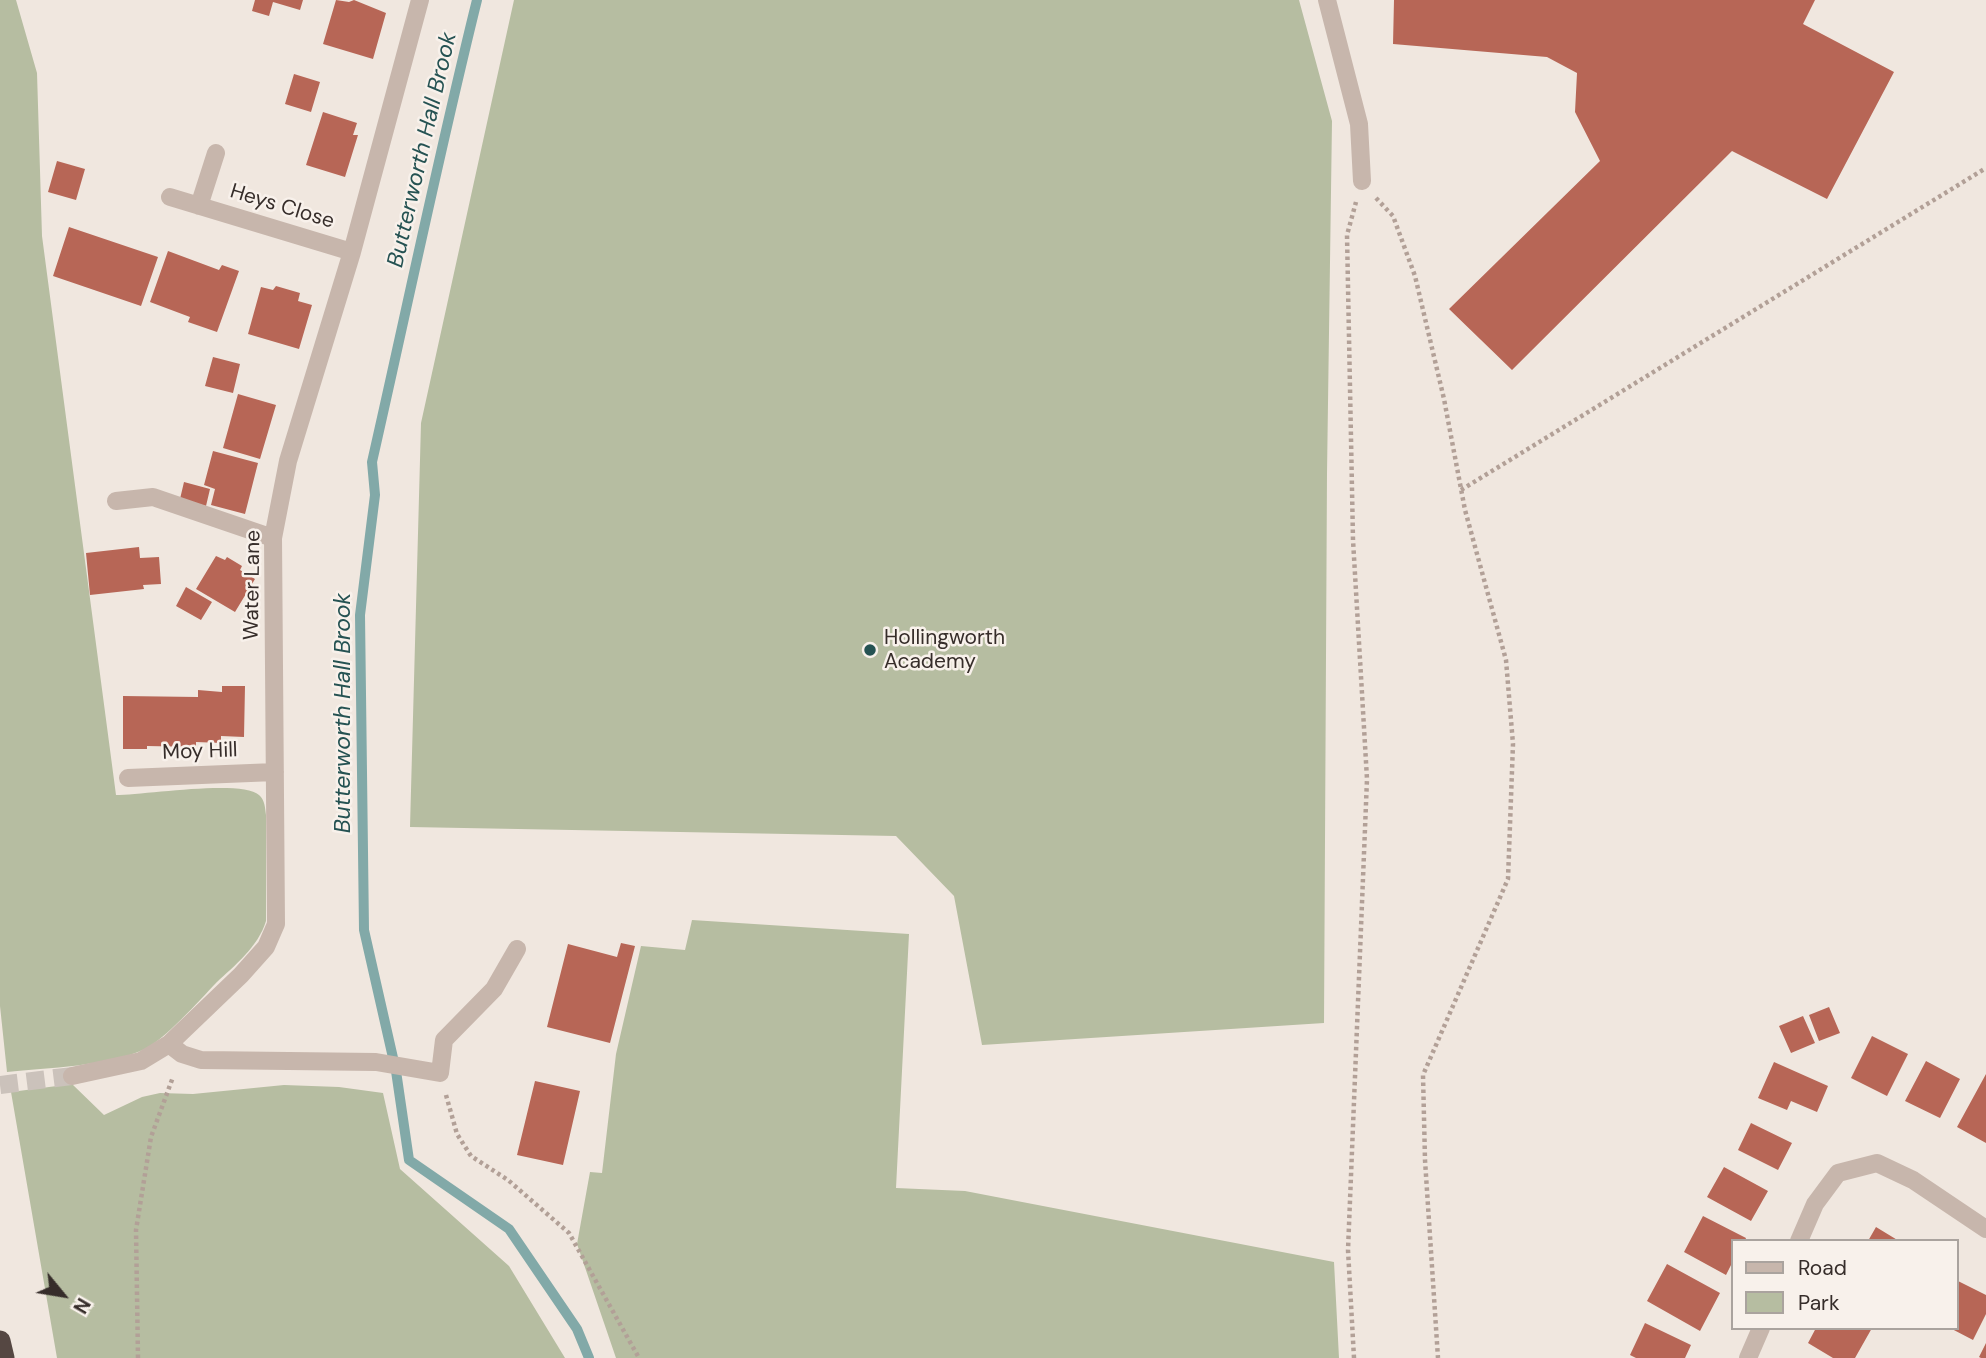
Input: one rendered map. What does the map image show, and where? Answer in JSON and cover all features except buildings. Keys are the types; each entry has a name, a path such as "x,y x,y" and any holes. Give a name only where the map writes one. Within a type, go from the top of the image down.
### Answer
{"highway":[{"path":"0,1341 4,1358"}],"street":[{"name":"Water Lane","path":"72,1076 141,1061 175,1049 266,947 276,923 273,538 289,461 352,252 420,0"},
{"path":"1328,0 1359,124 1362,181"},
{"name":"Heys Close","path":"199,206 216,153"},
{"name":"Heys Close","path":"170,197 352,252"},
{"path":"116,501 153,498 273,538"},
{"name":"Moy Hill","path":"128,778 275,772"},
{"path":"175,1049 201,1060 376,1062 440,1073 443,1040 494,989 517,949"},
{"path":"1800,1239 1815,1204 1838,1173 1877,1163 1913,1180 1986,1229"},
{"path":"1748,1358 1760,1330"}],"path":[{"path":"1461,490 1986,168"},
{"path":"1362,181 1392,216 1415,276 1444,399 1461,490 1506,660 1513,744 1508,879 1423,1075 1425,1160 1438,1358"},
{"path":"1354,1358 1348,1250 1367,779 1353,540 1347,235 1362,181"},
{"path":"138,1358 136,1230 151,1137 175,1049"},
{"path":"440,1073 457,1134 471,1156 508,1180 569,1233 639,1358"}],"green space":[{"path":"0,0 16,0 37,73 42,236 116,795 213,788 249,790 259,795 264,802 266,815 266,921 245,955 182,1019 153,1044 130,1055 78,1065 7,1072 0,1006"},
{"name":"Hollingworth Academy","path":"514,0 1299,0 1332,121 1324,1023 982,1045 954,896 896,836 410,827 421,423"},
{"path":"692,920 909,934 896,1188 965,1191 1334,1262 1339,1358 616,1358 577,1244 590,1172 602,1173 616,1054 641,946 685,950"},
{"path":"72,1084 104,1115 142,1097 160,1093 193,1094 284,1085 339,1087 383,1093 400,1169 509,1266 565,1358 57,1358 11,1092"}],"waterway":[{"name":"Butterworth Hall Brook","path":"477,0 372,462 375,495 360,615 364,930 396,1071 409,1160 509,1229 577,1329 589,1358"}],"tunnel":[{"path":"0,1085 72,1076"}],"place":[{"name":"Hollingworth Academy","path":"870,650"}]}
